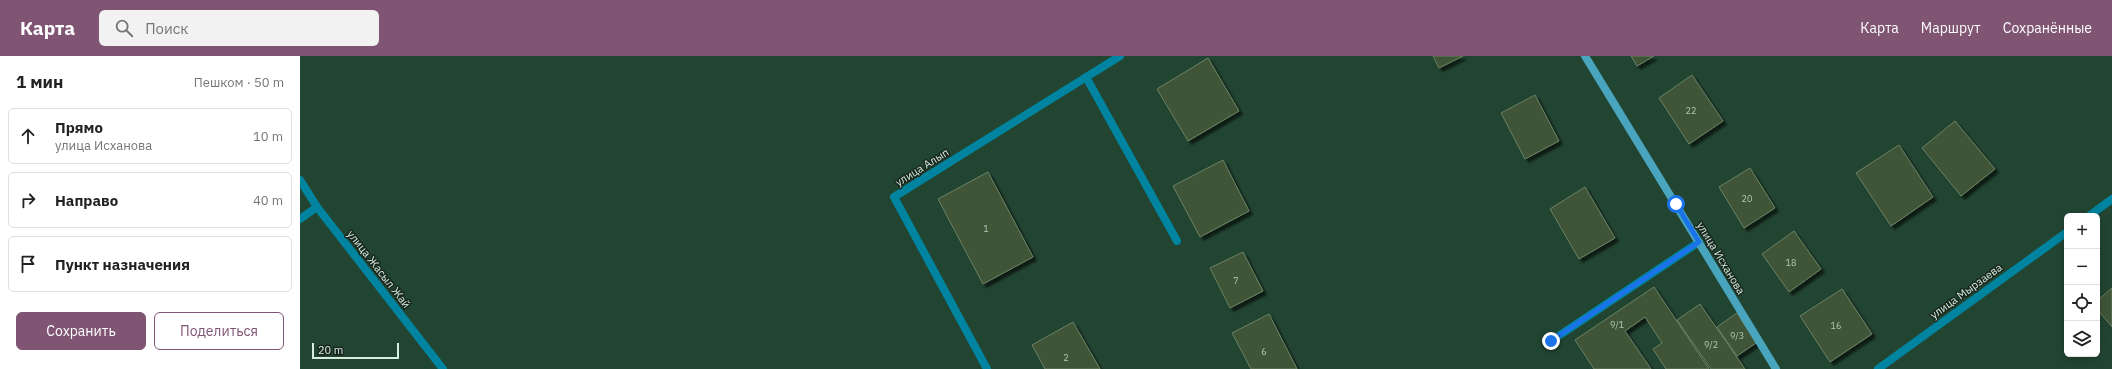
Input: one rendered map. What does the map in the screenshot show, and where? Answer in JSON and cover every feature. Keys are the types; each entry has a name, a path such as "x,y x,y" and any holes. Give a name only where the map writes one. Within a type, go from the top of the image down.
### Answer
{"main road":[{"name":"улица Исханова","path":"1585,56 1776,369"}],"street":[{"name":"улица Алып","path":"987,369 894,197 1120,56"},
{"path":"1086,77 1177,241"},
{"name":"улица Жасыл Жай","path":"300,180 317,207 443,369"},
{"path":"2093,213 2112,199"},
{"path":"300,219 317,207"},
{"name":"улица Мырзаева","path":"1878,369 2064,234"},
{"path":"1551,341 1699,242"}],"building":[{"path":"1433,56 1463,56 1439,68"},
{"path":"1631,56 1654,56 1637,66"},
{"path":"1208,58 1239,111 1188,141 1157,89"},
{"path":"1692,75 1723,121 1689,144 1659,98"},
{"path":"1535,95 1559,141 1525,159 1501,113"},
{"path":"1955,121 1995,169 1961,196 1922,148"},
{"path":"1899,145 1933,197 1891,226 1856,173"},
{"path":"1223,160 1249,211 1200,237 1173,186"},
{"path":"1750,168 1775,208 1744,228 1719,187"},
{"path":"988,172 1033,257 983,284 938,199"},
{"path":"1585,187 1615,238 1579,259 1550,209"},
{"path":"1794,231 1821,269 1789,292 1762,254"},
{"path":"1243,252 1263,291 1230,308 1210,268"},
{"path":"1654,287 1709,369 1666,369 1653,349 1662,343 1645,317 1625,331 1651,369 1594,369 1575,340"},
{"path":"2112,288 2112,327 2100,313 2100,298"},
{"path":"1842,289 1872,334 1830,362 1800,316"},
{"path":"1700,304 1745,369 1711,369 1677,320"},
{"path":"1737,313 1756,343 1737,356 1717,327"},
{"path":"1269,314 1297,369 1251,369 1232,333"},
{"path":"1073,322 1100,369 1045,369 1032,345"}],"route":[{"path":"1551,341 1699,242 1676,204"}]}
